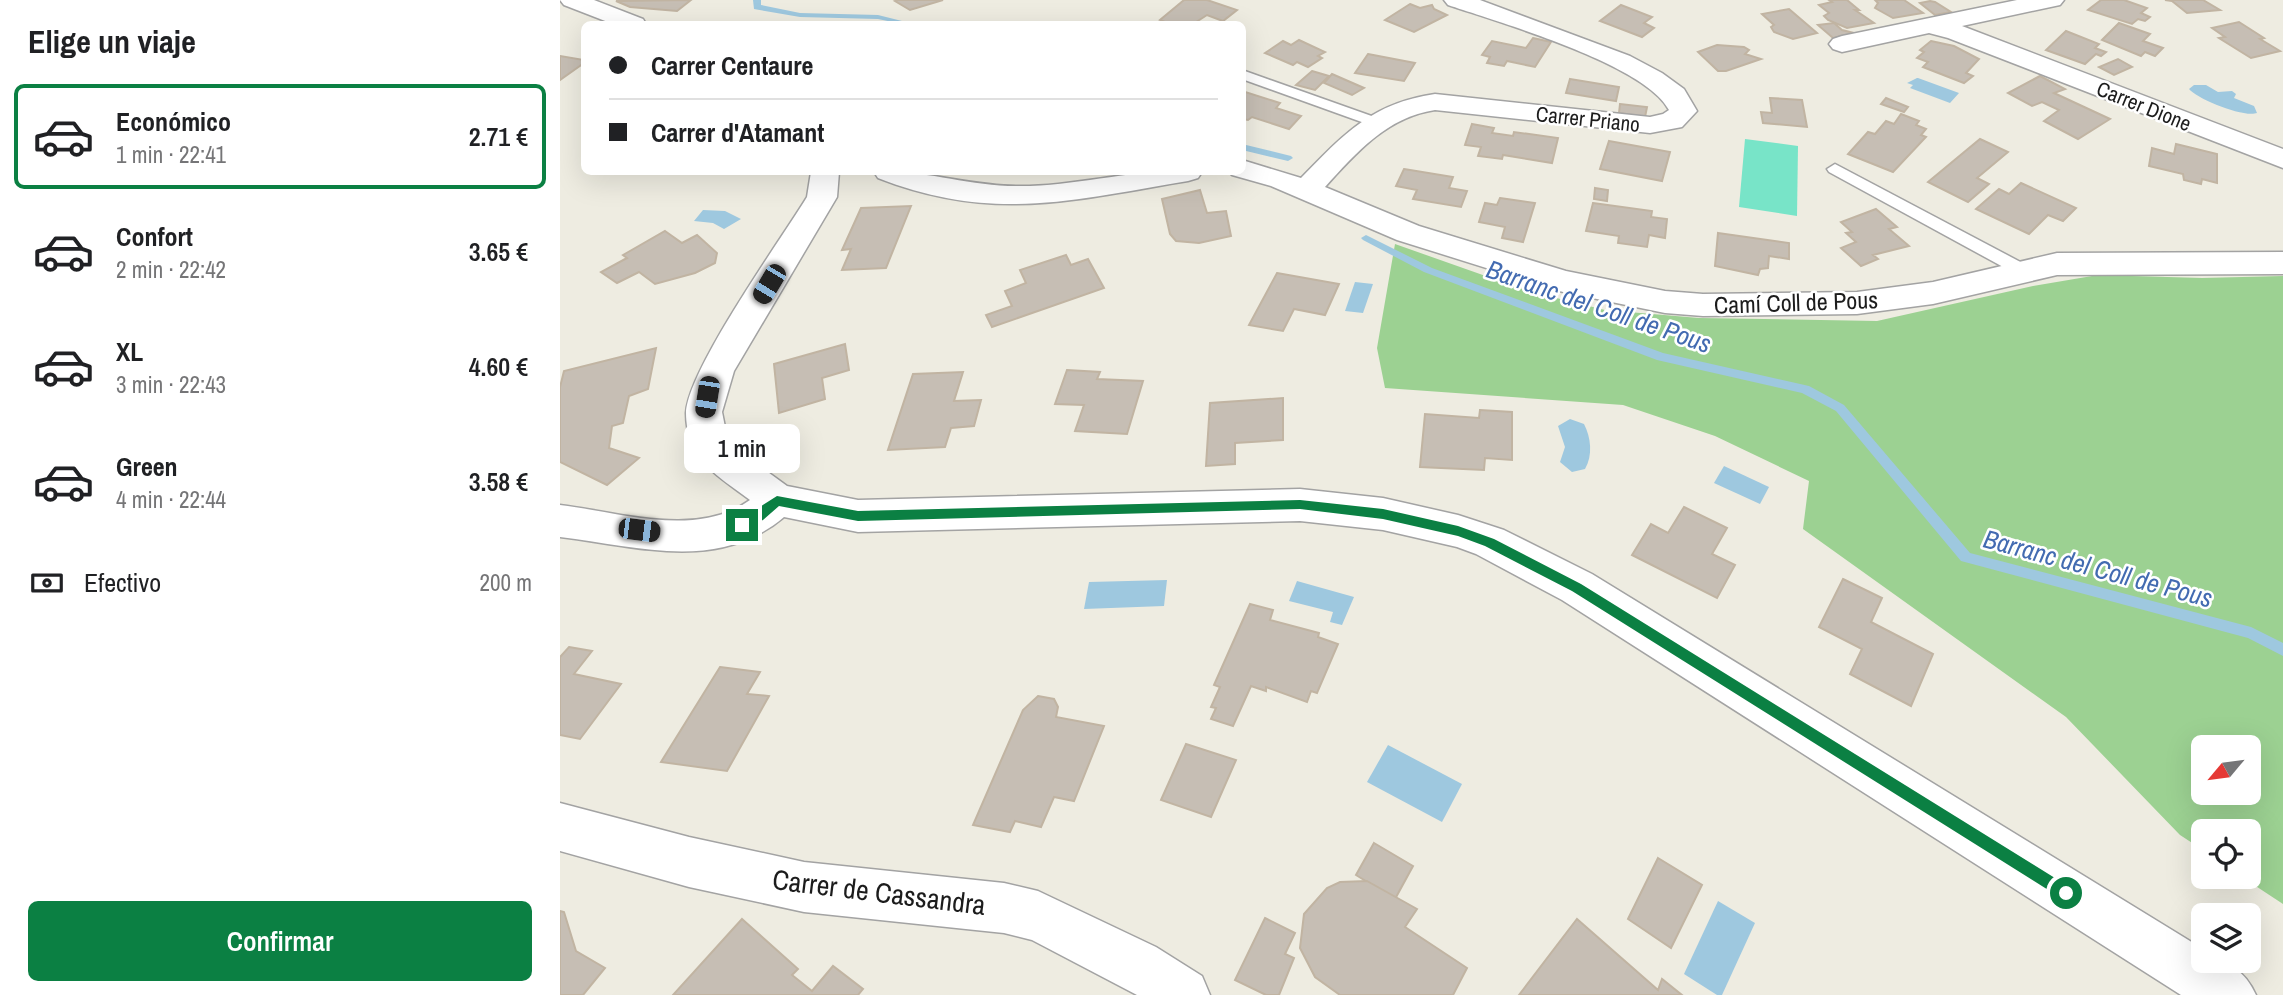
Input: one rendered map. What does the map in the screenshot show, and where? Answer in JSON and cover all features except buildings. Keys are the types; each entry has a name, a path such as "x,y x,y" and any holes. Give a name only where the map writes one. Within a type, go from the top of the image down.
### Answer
{"street":[{"path":"572,0 626,21"},
{"name":"Carrer Priano","path":"1304,191 1375,122 1405,106 1435,102 1650,125 1672,121 1683,111 1678,95 1645,72 1457,0"},
{"name":"Carrer Dione","path":"1842,44 2052,0"},
{"path":"2005,50 2067,0"},
{"name":"Carrer Dione","path":"1925,25 1956,32 2005,50 2283,159"},
{"name":"Camí Coll de Pous","path":"1246,170 1281,180 1408,233 1563,281 1665,302 1703,305 1857,303 1933,293 2022,270 2076,263 2283,263"},
{"path":"825,175 822,197 717,370 704,412 709,442 723,459 777,500 858,516 1300,505 1383,514 1458,531 1490,542 1577,587 2229,995"},
{"path":"898,175 966,192 1026,195 1063,194 1171,175"},
{"path":"560,521 706,536 759,517 777,500"},
{"name":"Carrer de Cassandra","path":"560,827 689,862 804,887 1004,908 1038,916 1138,965 1183,995"}],"lane":[{"path":"1246,75 1375,122"},
{"path":"1835,169 2022,270"}],"green space":[{"path":"1745,139 1798,146 1797,216 1739,207"},
{"path":"1395,244 1528,291 1605,310 1699,318 1877,321 2033,286 2098,275 2202,278 2283,276 2283,904 2260,889 2261,819 2191,819 2191,842 2180,835 2066,717 1803,529 1809,481 1715,436 1623,405 1385,388 1377,348"}],"water":[{"path":"1917,78 1959,93 1950,103 1910,88 1913,85 1907,83"},
{"path":"2194,85 2206,85 2218,92 2232,91 2236,94 2234,98 2254,106 2257,113 2242,113 2211,102 2189,89"},
{"path":"703,210 725,211 741,219 724,229 713,223 694,221"},
{"path":"1355,282 1373,284 1363,313 1345,311"},
{"path":"1570,419 1584,424 1590,446 1585,469 1572,472 1560,462 1565,447 1558,426"},
{"path":"1724,466 1769,487 1760,504 1714,483"},
{"path":"1167,580 1164,606 1084,609 1089,582"},
{"path":"1297,581 1354,597 1342,625 1330,622 1333,612 1289,601"},
{"path":"1388,745 1462,784 1442,822 1367,782"},
{"path":"1718,901 1755,923 1722,995 1717,995 1684,974"}],"waterway":[{"name":"Barranc del Coll de Pous","path":"757,0 757,7 800,15 878,17 896,21"},
{"name":"Barranc del Coll de Pous","path":"1246,148 1288,158"},
{"name":"Barranc del Coll de Pous","path":"1366,238 1428,270 1661,357 1805,389 1840,408 1966,557 2251,633 2283,650"}],"route":[{"path":"742,525 759,517 777,500 858,516 1300,505 1383,514 1458,531 1490,542 1577,587 2066,893"}]}
